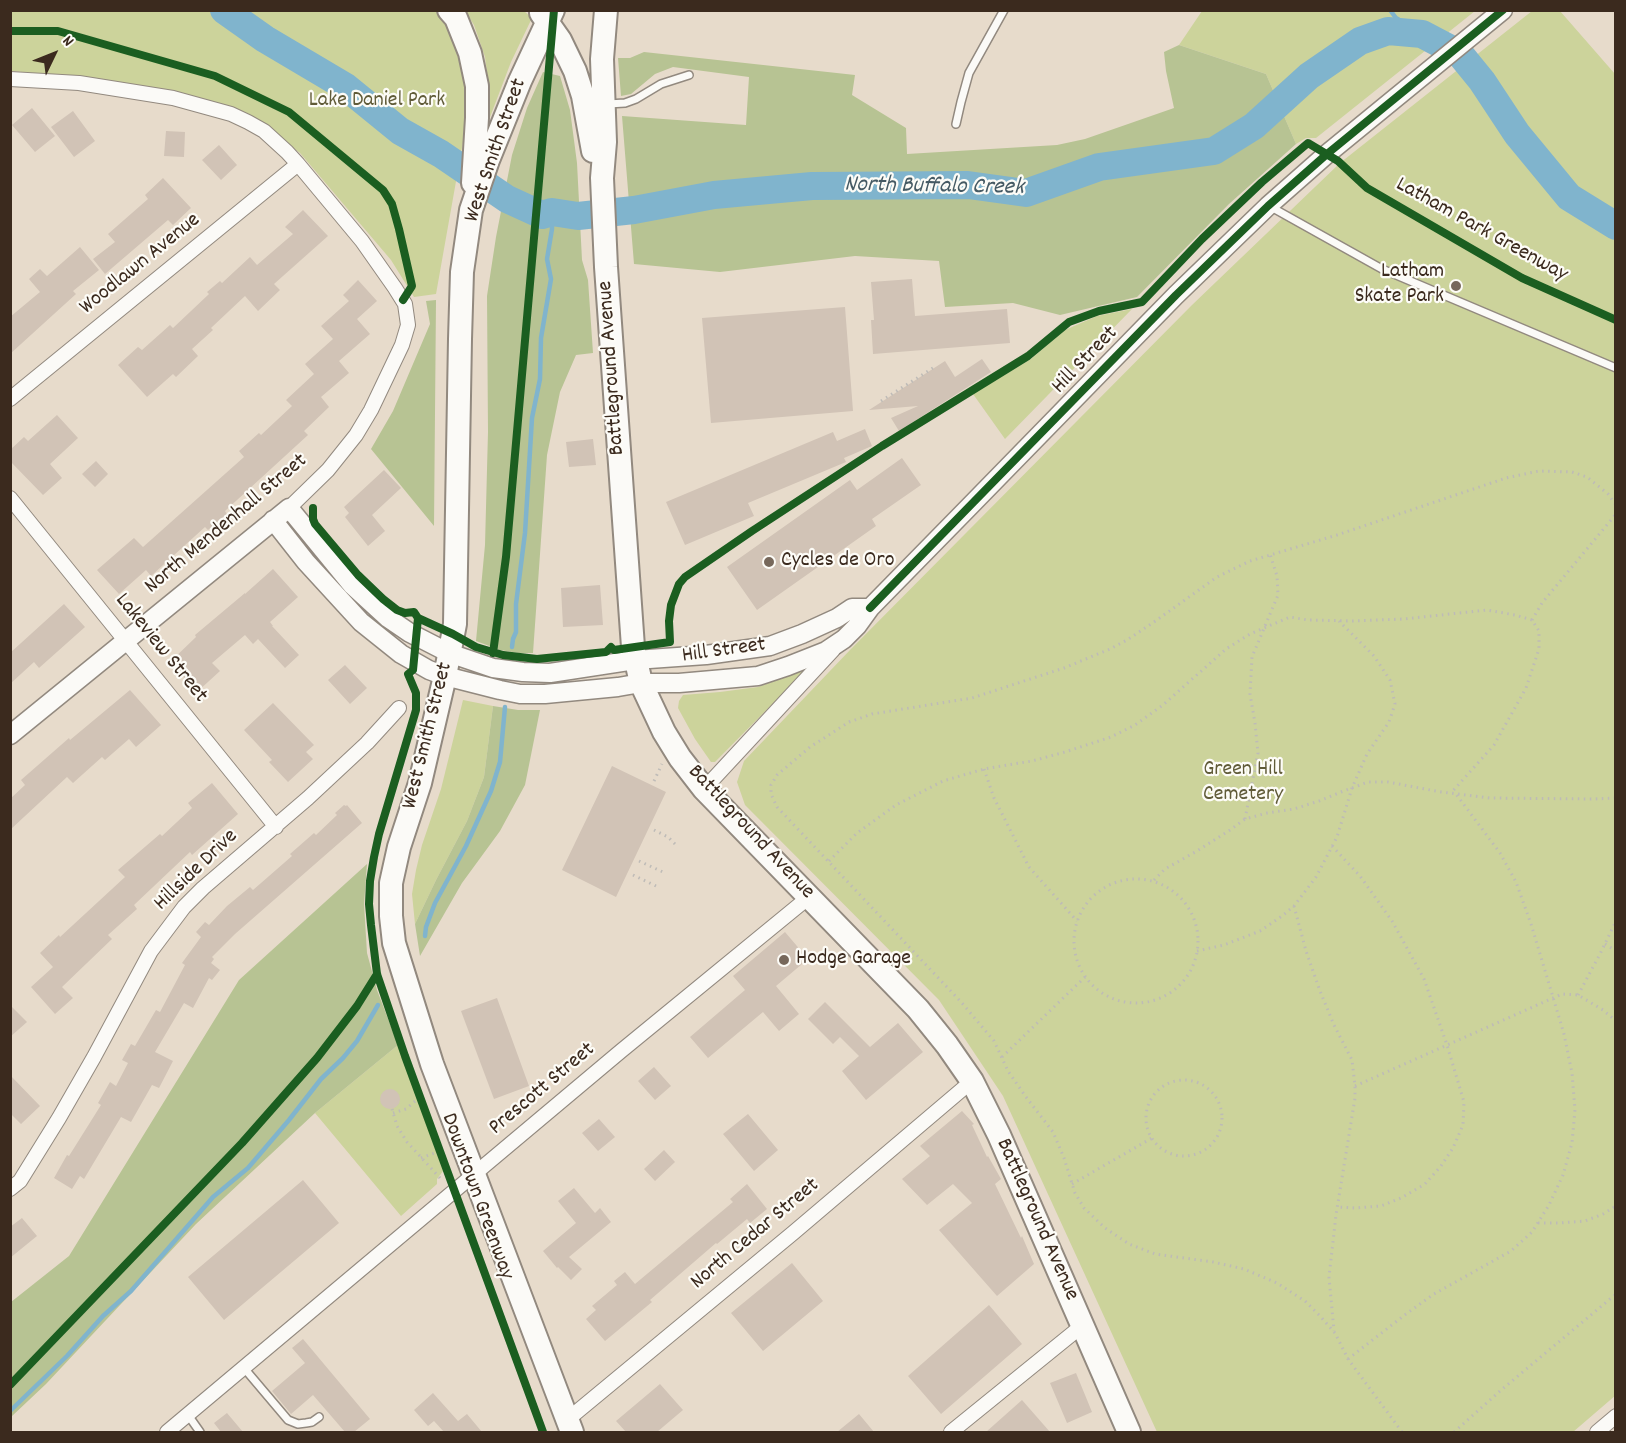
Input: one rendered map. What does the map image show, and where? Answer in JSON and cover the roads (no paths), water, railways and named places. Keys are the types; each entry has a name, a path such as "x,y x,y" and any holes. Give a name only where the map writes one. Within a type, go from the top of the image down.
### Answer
{"main road":[{"path":"449,10 456,18 470,53 477,86 477,118 482,155"},
{"name":"Battleground Avenue","path":"606,10 602,59 605,142 602,178 606,267 635,660 641,683 664,732 680,758 704,789 918,1008 972,1082 999,1135 1129,1432"},
{"path":"547,14 575,71 588,118 594,159 602,178"},
{"name":"West Smith Street","path":"547,14 520,81 482,155 471,210 462,272 455,624 420,783 391,883 391,916 394,943 432,1064 569,1426"}],"street":[{"name":"Hill Street","path":"704,789 857,626 870,608 1176,295 1268,206 1327,154 1503,10"},
{"path":"10,79 79,83 173,99 231,114 264,131 298,164"},
{"name":"North Mendenhall Street","path":"10,735 289,508 328,470 356,435 371,410 402,345 408,325 405,304 362,241 298,164"},
{"name":"Woodlawn Avenue","path":"10,399 298,164"},
{"name":"Lakeview Street","path":"10,498 276,827"},
{"name":"Hill Street","path":"289,508 352,585 388,618 410,633 449,653 491,668 550,673 635,660 706,655 770,646 837,618 852,608 870,608"},
{"name":"Hill Street","path":"273,520 306,562 361,622 401,654 445,676 520,694 545,694 641,683 679,683 758,676 826,651 844,639"},
{"name":"Hillside Drive","path":"14,1181 94,1057 157,941 184,907 203,888 276,827 367,743 399,708"},
{"name":"Prescott Street","path":"167,1432 621,1051 809,897"},
{"name":"North Cedar Street","path":"569,1426 972,1082"},
{"path":"951,1432 1083,1325"},
{"path":"1597,1432 1616,1416"}],"lane":[{"path":"956,124 969,73 1004,10"},
{"path":"603,104 625,103 661,84 689,75"},
{"path":"1268,206 1382,269 1616,368"},
{"path":"244,1368 288,1420 298,1424 312,1422 319,1417"},
{"path":"188,1415 200,1432"}],"waterway":[{"name":"North Buffalo Creek","path":"224,10 265,39 346,87 400,131 441,154 507,199 542,215 552,212 578,216 634,210 714,195 812,186 968,185 1026,193 1099,167 1214,151 1254,126 1309,76 1360,41 1388,31 1422,34 1460,54 1482,81 1517,134 1569,197 1616,226"},
{"path":"1390,10 1396,18 1422,34"},
{"path":"512,647 516,632 516,604 525,533 532,418 540,379 541,338 551,279 547,259 552,212"},
{"path":"425,936 435,903 466,846 491,791 500,762 505,707"},
{"path":"10,1411 67,1356 103,1316 131,1291 213,1197 248,1168 321,1079 357,1041 378,1005"}],"place":[{"name":"Latham Skate Park","path":"1456,286"},
{"name":"Cycles de Oro","path":"769,562"},
{"name":"Hodge Garage","path":"784,960"}],"park label":[{"name":"Lake Daniel Park","path":"377,102"},
{"name":"Green Hill Cemetery","path":"1243,784"}]}
